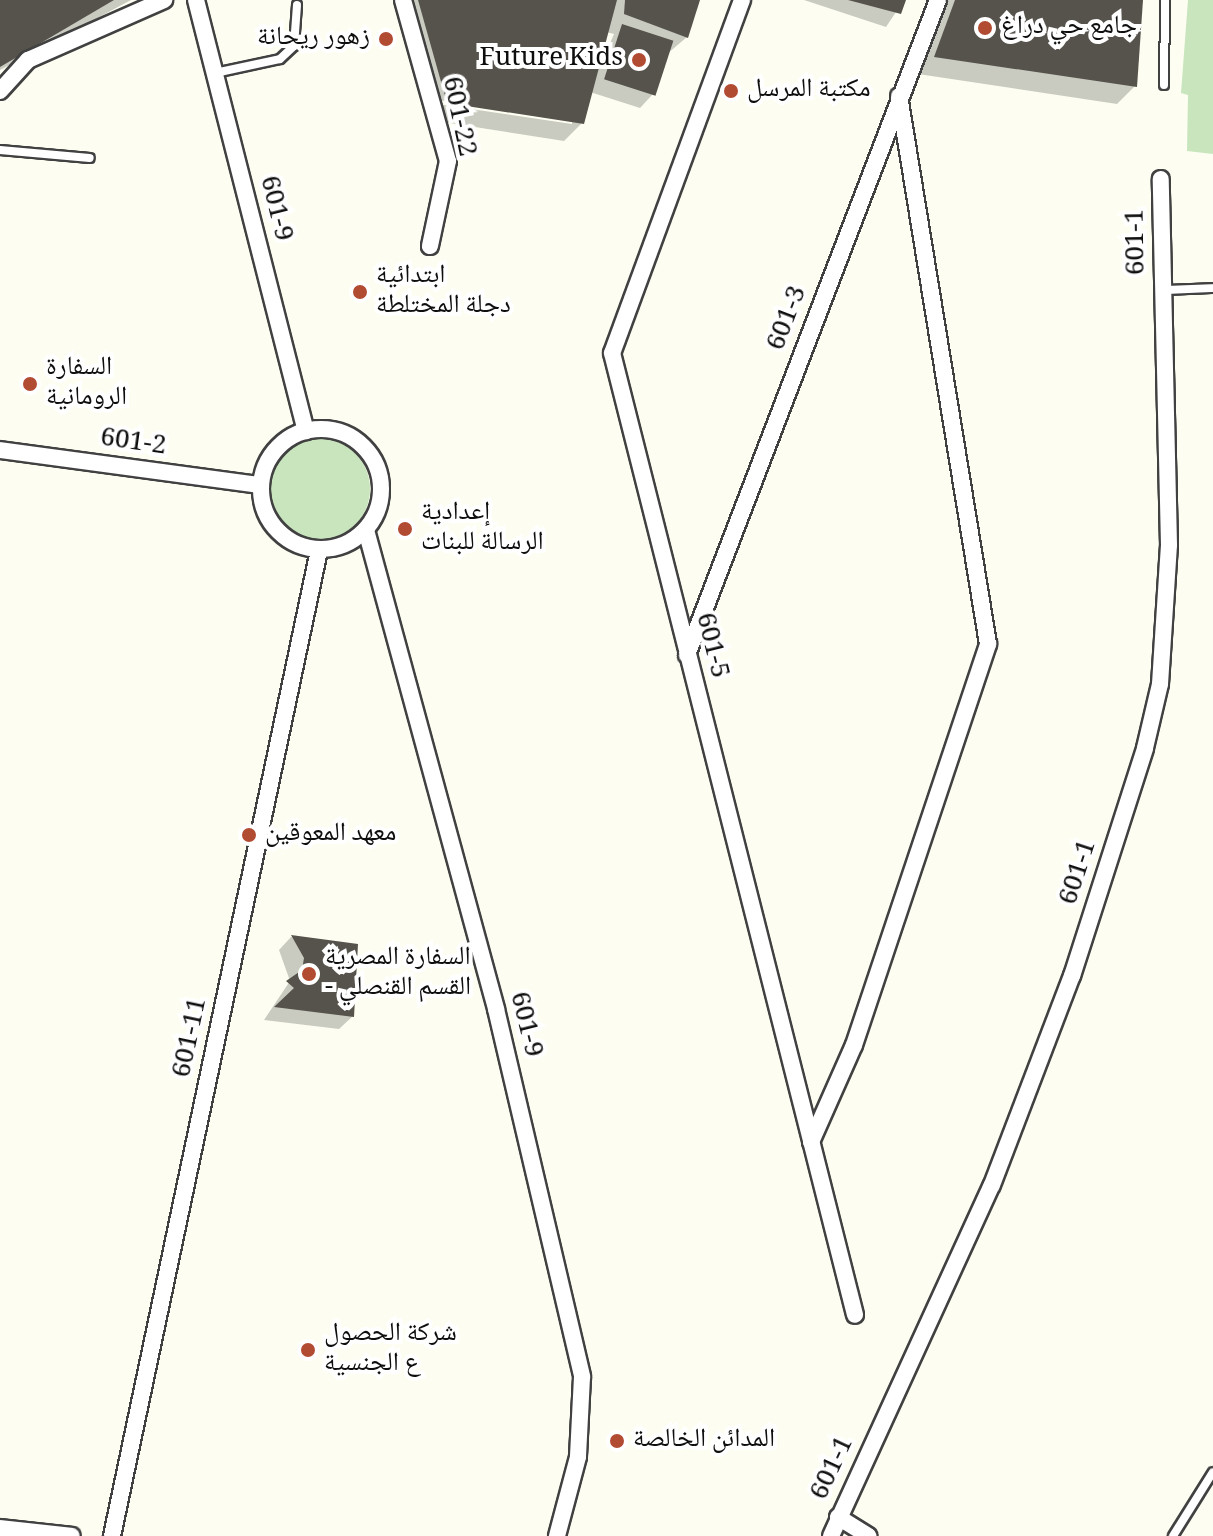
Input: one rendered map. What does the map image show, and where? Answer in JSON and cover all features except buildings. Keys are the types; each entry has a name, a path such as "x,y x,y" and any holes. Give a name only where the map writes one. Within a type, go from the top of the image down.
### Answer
{"street":[{"path":"0,91 28,60 164,0"},
{"name":"601-9","path":"196,0 306,431"},
{"name":"601-22","path":"403,0 448,161 430,246"},
{"name":"601-5","path":"742,0 612,353 855,1315"},
{"name":"601-3","path":"687,655 938,0"},
{"path":"811,1142 854,1045 988,644 899,96"},
{"name":"601-1","path":"831,1536 992,1185 1072,976 1145,748 1167,619 1161,179"},
{"path":"306,431 344,433 373,458 382,495 366,530 319,550 276,530 260,485 274,450 306,431"},
{"name":"601-2","path":"0,450 260,485"},
{"name":"601-9","path":"366,530 496,1009 582,1377 578,1457 557,1536"},
{"name":"601-11","path":"112,1536 319,550"},
{"path":"838,1517 869,1536"},
{"path":"0,1528 72,1536"}],"lane":[{"path":"1164,85 1165,0"},
{"path":"215,73 280,59 294,46 297,5"},
{"path":"0,150 90,158"},
{"path":"1164,290 1213,288"},
{"path":"1173,1536 1213,1472"}],"green space":[{"path":"1188,0 1213,0 1213,154 1187,151 1188,95 1181,93"},
{"path":"320,439 339,443 355,454 366,470 370,489 366,508 355,524 339,535 320,539 301,535 285,524 274,508 270,489 274,470 285,454 301,443"}],"place":[{"name":"جامع حي دراغ","path":"985,28"},
{"name":"زهور ريحانة","path":"386,39"},
{"name":"Future Kids","path":"639,60"},
{"name":"مكتبة المرسل","path":"731,91"},
{"name":"ابتدائية دجلة المختلطة","path":"360,292"},
{"name":"السفارة الرومانية","path":"30,384"},
{"name":"إعدادية الرسالة للبنات","path":"405,529"},
{"name":"معهد المعوقين","path":"249,835"},
{"name":"السفارة المصرية - القسم القنصلي","path":"309,974"},
{"name":"شركة الحصول ع الجنسية","path":"308,1350"},
{"name":"المدائن الخالصة","path":"617,1441"}]}
